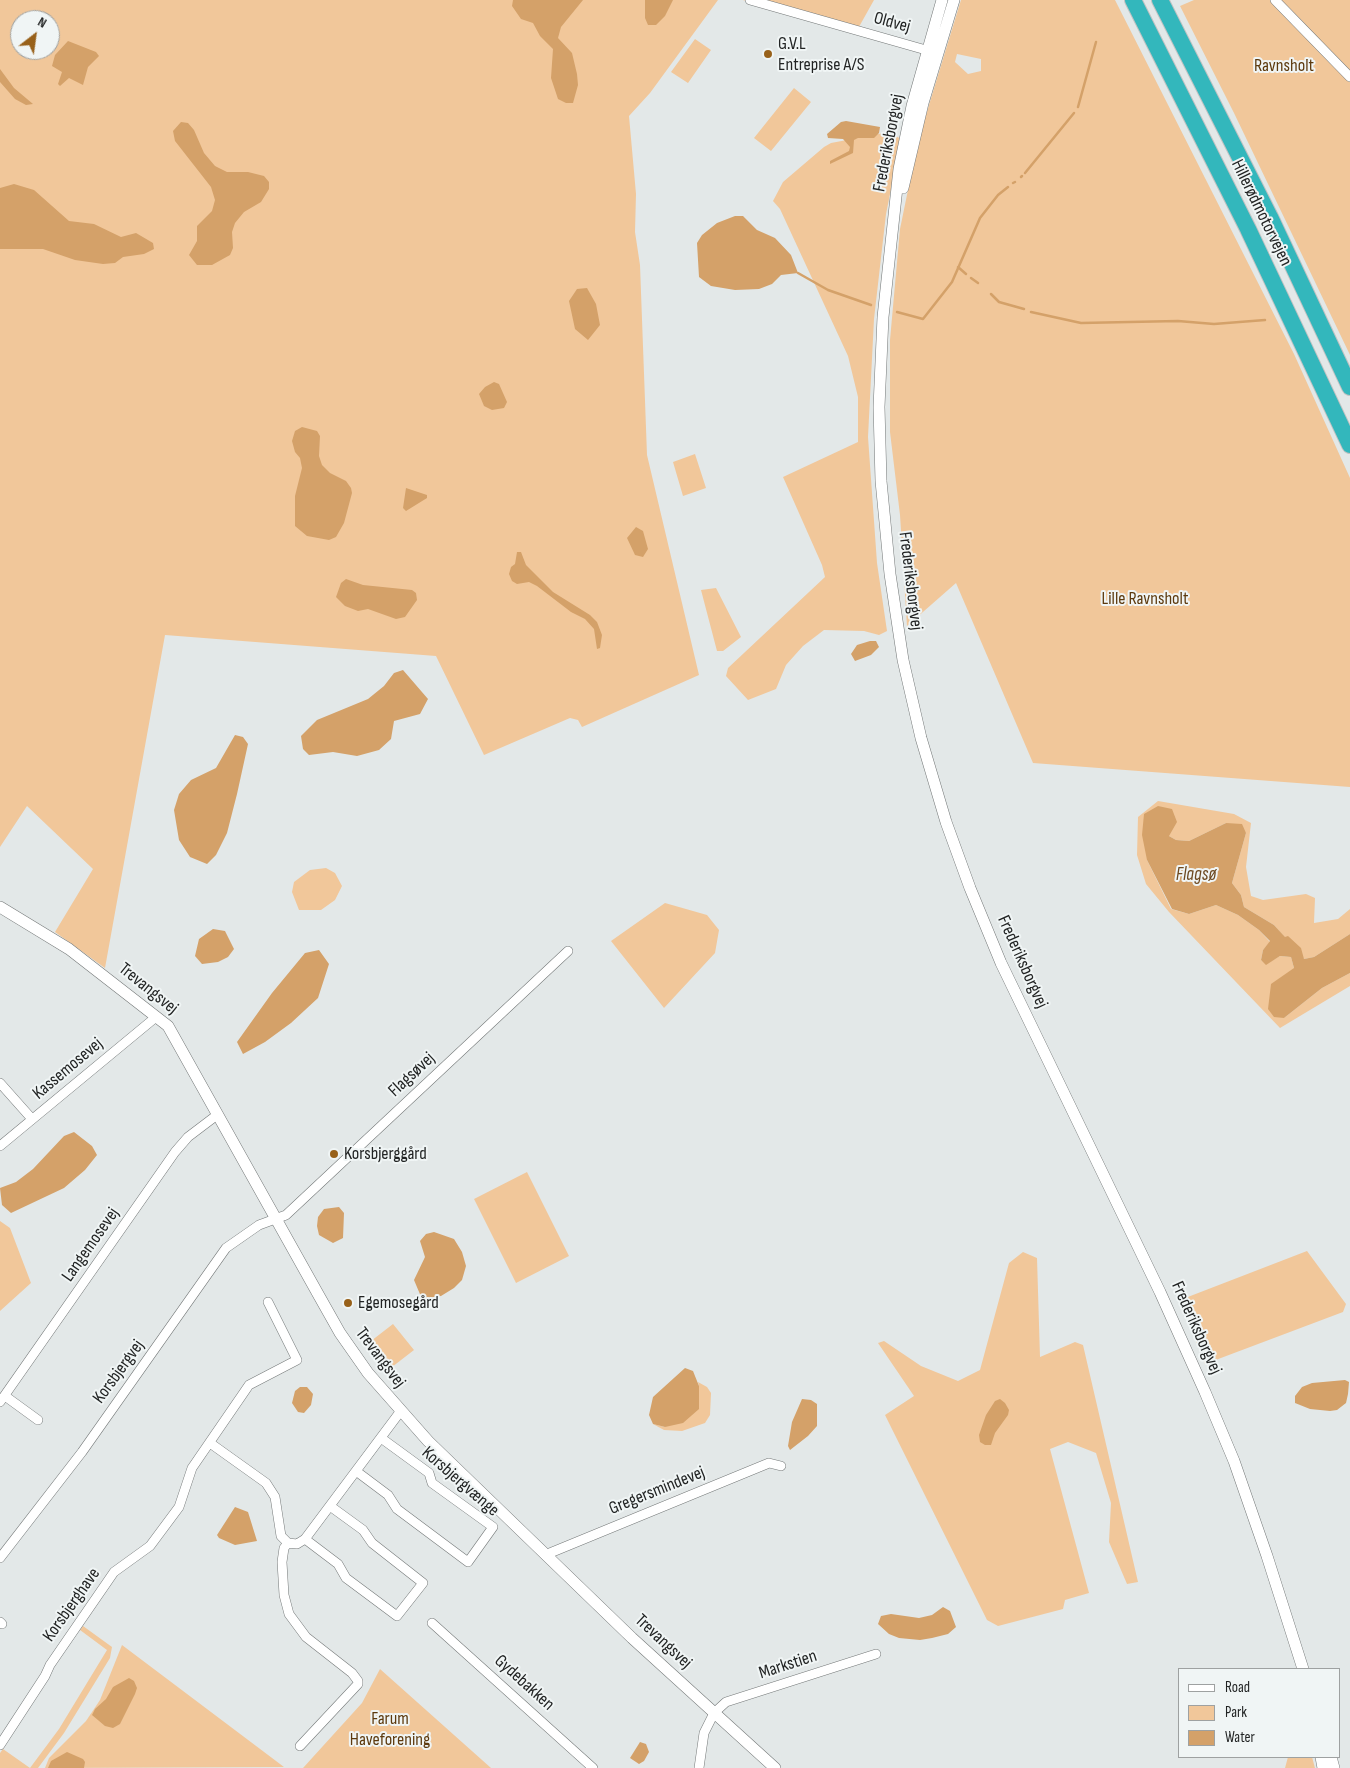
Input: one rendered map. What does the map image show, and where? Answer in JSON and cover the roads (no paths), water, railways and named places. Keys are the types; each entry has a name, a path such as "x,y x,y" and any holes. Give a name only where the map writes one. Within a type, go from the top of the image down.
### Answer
{"highway":[{"name":"Hillerødmotorvejen","path":"1133,0 1248,229 1350,445"},
{"name":"Hillerødmotorvejen","path":"1160,0 1270,217 1350,387"}],"street":[{"name":"Oldvej","path":"750,0 932,51"},
{"path":"932,51 942,0"},
{"path":"932,51 954,0"},
{"path":"1275,0 1350,77"},
{"name":"Frederiksborgvej","path":"932,51 923,103 890,243 883,317 879,407 881,481 890,574 903,660 921,738 946,822 970,888 1001,963 1160,1292 1234,1461 1267,1556 1302,1668"},
{"name":"Trevangsvej","path":"0,907 69,949 156,1017 175,1035 217,1115 340,1333 368,1373 400,1412 545,1555 714,1714 775,1768"},
{"name":"Flagsøvej","path":"275,1218 286,1215 568,951"},
{"name":"Kassemosevej","path":"0,1146 156,1017"},
{"path":"0,1083 32,1119"},
{"name":"Langemosevej","path":"2,1399 175,1152 188,1137 217,1115"},
{"name":"Korsbjergvej","path":"0,1558 87,1445 226,1248 245,1232 275,1218"},
{"name":"Korsbjerghave","path":"0,1745 45,1676 50,1665 114,1572 141,1555 150,1546 179,1507 192,1468 249,1385 297,1360 268,1302"},
{"path":"2,1399 38,1420"},
{"path":"210,1443 266,1484 275,1497 281,1536 288,1543 297,1544 305,1539 400,1412"},
{"name":"Korsbjergvænge","path":"356,1471 388,1495 397,1509 468,1562 493,1528 432,1483 429,1473 381,1438"},
{"name":"Gregersmindevej","path":"545,1555 769,1462 781,1466"},
{"path":"305,1539 338,1564 346,1578 397,1616 423,1582 372,1543 363,1530 330,1506"},
{"path":"288,1543 284,1548 282,1562 284,1595 289,1614 306,1638 352,1673 358,1681 358,1684 300,1746"},
{"name":"Gydebakken","path":"432,1623 593,1768"},
{"name":"Markstien","path":"714,1714 726,1702 876,1654"},
{"path":"698,1768 704,1733 714,1714"}],"water":[{"path":"513,0 583,0 561,27 558,38 572,53 577,74 578,85 573,103 566,103 558,99 551,78 553,49 540,36 533,23 521,19 512,6"},
{"path":"645,0 673,0 665,16 656,25 648,25 645,18"},
{"path":"68,41 96,52 99,56 88,67 83,85 69,78 60,86 58,84 62,72 52,66 54,60 60,60 60,50"},
{"path":"0,69 14,88 33,104 26,105 15,99 0,82"},
{"path":"846,121 880,127 879,133 874,138 858,138 854,140 853,153 830,164 830,161 849,151 850,147 843,139 828,138 827,134 841,122"},
{"path":"181,122 188,123 194,130 204,153 215,166 227,172 248,172 264,176 269,182 269,189 261,202 244,212 235,223 232,232 233,248 230,255 212,265 197,265 189,255 197,241 197,226 212,211 215,200 211,187 175,141 173,131"},
{"path":"14,184 34,190 69,221 94,224 121,237 136,233 153,243 154,249 144,254 123,257 115,263 103,264 75,260 43,249 0,249 0,188"},
{"path":"735,216 743,216 757,230 775,238 791,255 798,273 781,275 772,284 759,289 735,290 711,286 699,277 697,243 702,235 717,223"},
{"path":"587,288 596,304 600,325 588,340 575,329 569,301 577,289"},
{"path":"494,382 499,384 507,402 504,408 492,410 484,406 479,394 485,387"},
{"path":"302,427 317,431 320,436 319,456 322,465 330,473 346,481 351,488 352,493 344,523 336,537 329,540 307,536 295,526 295,496 302,468 300,458 295,452 292,441 295,431"},
{"path":"406,488 427,495 427,498 406,511 403,508"},
{"path":"636,527 643,531 648,549 643,557 635,555 627,538"},
{"path":"517,552 521,552 526,565 553,592 590,615 597,622 602,635 600,648 597,649 594,629 585,619 571,612 537,586 529,582 517,584 512,581 509,574 511,567 515,564"},
{"path":"346,579 363,585 412,590 416,593 417,600 405,617 396,619 368,609 358,611 345,606 336,597 341,583"},
{"path":"876,641 879,647 871,655 855,661 851,654 857,645"},
{"path":"403,670 428,699 420,714 394,721 391,739 379,750 357,756 333,752 309,755 303,749 301,736 317,720 368,699 384,686 394,673"},
{"path":"235,735 243,737 248,744 227,833 216,855 207,864 190,857 179,840 174,810 179,794 191,780 216,768"},
{"name":"Flagsø","path":"1158,806 1172,809 1177,822 1169,836 1176,840 1189,841 1226,823 1242,824 1246,833 1232,883 1241,895 1244,907 1274,925 1285,937 1288,936 1301,948 1304,959 1314,957 1350,934 1350,973 1322,988 1284,1018 1274,1017 1268,1009 1271,984 1294,968 1291,957 1280,956 1266,965 1261,960 1263,950 1270,941 1259,930 1238,915 1216,905 1189,914 1172,909 1147,860 1142,835 1144,814"},
{"path":"213,929 225,931 234,949 228,957 218,962 202,964 195,956 199,939"},
{"path":"319,950 329,964 318,998 291,1023 265,1042 243,1054 237,1042 272,993 305,953"},
{"path":"74,1132 92,1146 97,1155 85,1170 64,1188 11,1213 2,1205 0,1188 16,1182 33,1169 64,1136"},
{"path":"339,1207 344,1213 343,1238 333,1243 319,1235 318,1217 324,1209"},
{"path":"434,1232 454,1239 462,1252 466,1266 462,1280 454,1288 441,1296 422,1299 414,1280 425,1257 420,1241 426,1234"},
{"path":"685,1368 693,1371 699,1386 699,1409 683,1423 665,1427 653,1424 649,1415 653,1397"},
{"path":"1345,1380 1349,1382 1346,1403 1337,1410 1310,1409 1295,1403 1295,1396 1302,1387 1312,1383"},
{"path":"300,1387 307,1387 313,1394 311,1405 304,1413 298,1412 292,1403 295,1391"},
{"path":"802,1399 811,1400 817,1404 817,1426 790,1450 788,1446 792,1422"},
{"path":"1000,1399 1009,1410 1008,1415 995,1433 991,1445 985,1445 980,1442 979,1435 986,1415 995,1401"},
{"path":"235,1507 248,1512 257,1541 235,1545 219,1538 217,1535"},
{"path":"943,1607 950,1611 956,1627 948,1634 920,1640 899,1638 889,1634 878,1624 881,1616 891,1614 919,1618 932,1615"},
{"path":"129,1678 134,1681 137,1688 120,1724 113,1728 105,1726 92,1715 95,1709 106,1699 113,1687"},
{"path":"640,1742 646,1744 649,1752 644,1761 639,1764 630,1758"},
{"path":"67,1752 83,1759 85,1762 84,1768 48,1768 51,1761"}],"waterway":[{"path":"1078,107 1096,42"},
{"path":"1025,173 1074,113"},
{"path":"897,312 923,319 952,282 980,218 998,195 1008,187"},
{"path":"958,267 966,274"},
{"path":"798,273 828,290 871,305"},
{"path":"971,278 978,283"},
{"path":"991,294 999,302 1024,309"},
{"path":"1031,312 1081,323 1178,321 1214,324 1265,320"}],"place":[{"name":"G.V.L Entreprise A/S","path":"768,54"},
{"name":"Korsbjerggård","path":"334,1154"},
{"name":"Egemosegård","path":"348,1303"}],"park label":[{"name":"Ravnsholt","path":"1284,66"},
{"name":"Lille Ravnsholt","path":"1145,599"},
{"name":"Farum Haveforening","path":"390,1729"}]}
